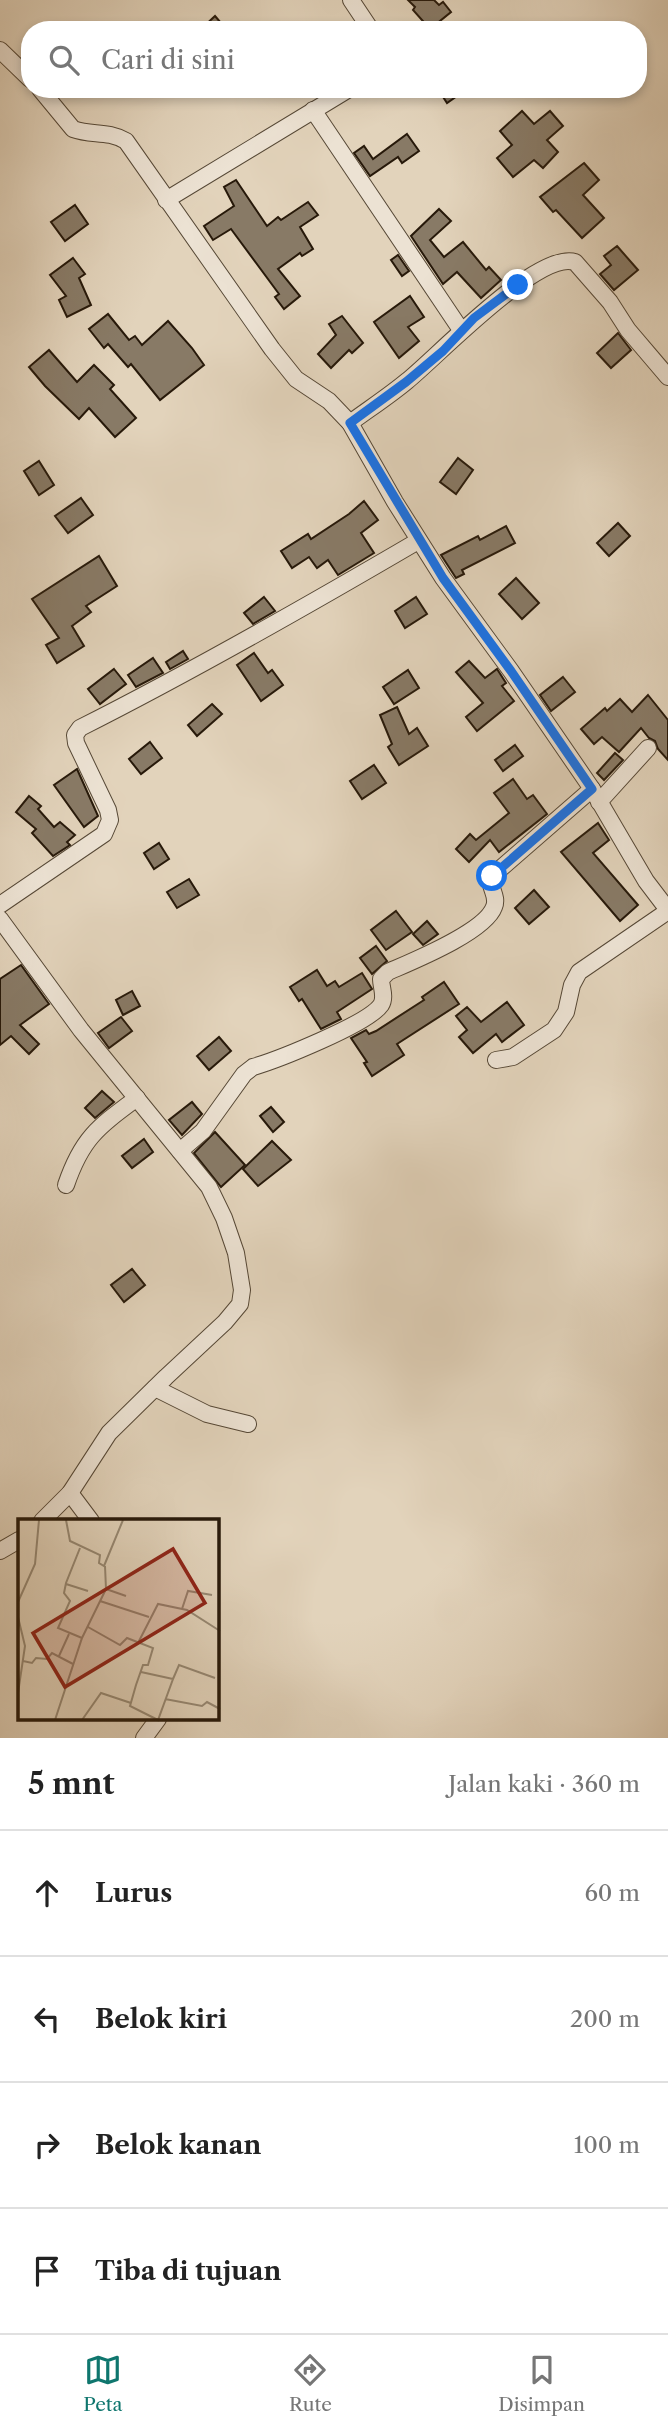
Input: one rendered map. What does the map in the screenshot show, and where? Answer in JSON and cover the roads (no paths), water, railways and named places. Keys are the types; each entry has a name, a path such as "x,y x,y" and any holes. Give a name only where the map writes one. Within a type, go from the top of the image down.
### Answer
{"street":[{"path":"351,0 365,21"},
{"path":"0,50 21,70"},
{"path":"48,98 74,129 81,132 115,134 126,141 264,338 296,379 329,401 350,423 418,541 595,795 646,881 668,910 579,972 572,985 566,1013 554,1030 513,1057 496,1060"},
{"path":"166,200 334,98"},
{"path":"313,110 461,330"},
{"path":"350,423 406,382 443,351 461,330 518,285 557,262 569,260 575,262 602,292 628,330 668,377"},
{"path":"0,905 104,834 108,826 108,810 76,743 75,735 80,728 239,645 418,541"},
{"path":"180,1151 203,1131 244,1074 315,1043 373,1013 384,997 382,979 388,972 448,945 489,916 496,905 490,885 492,876 595,795 648,748"},
{"path":"0,919 82,1030 209,1187 224,1218 236,1253 242,1290 240,1304 225,1322 109,1433 70,1493 44,1519"},
{"path":"66,1185 86,1141 102,1124 136,1098"},
{"path":"155,1388 207,1414 248,1424"},
{"path":"70,1493 90,1519"},
{"path":"0,1551 18,1541"},
{"path":"144,1738 157,1720"}]}
